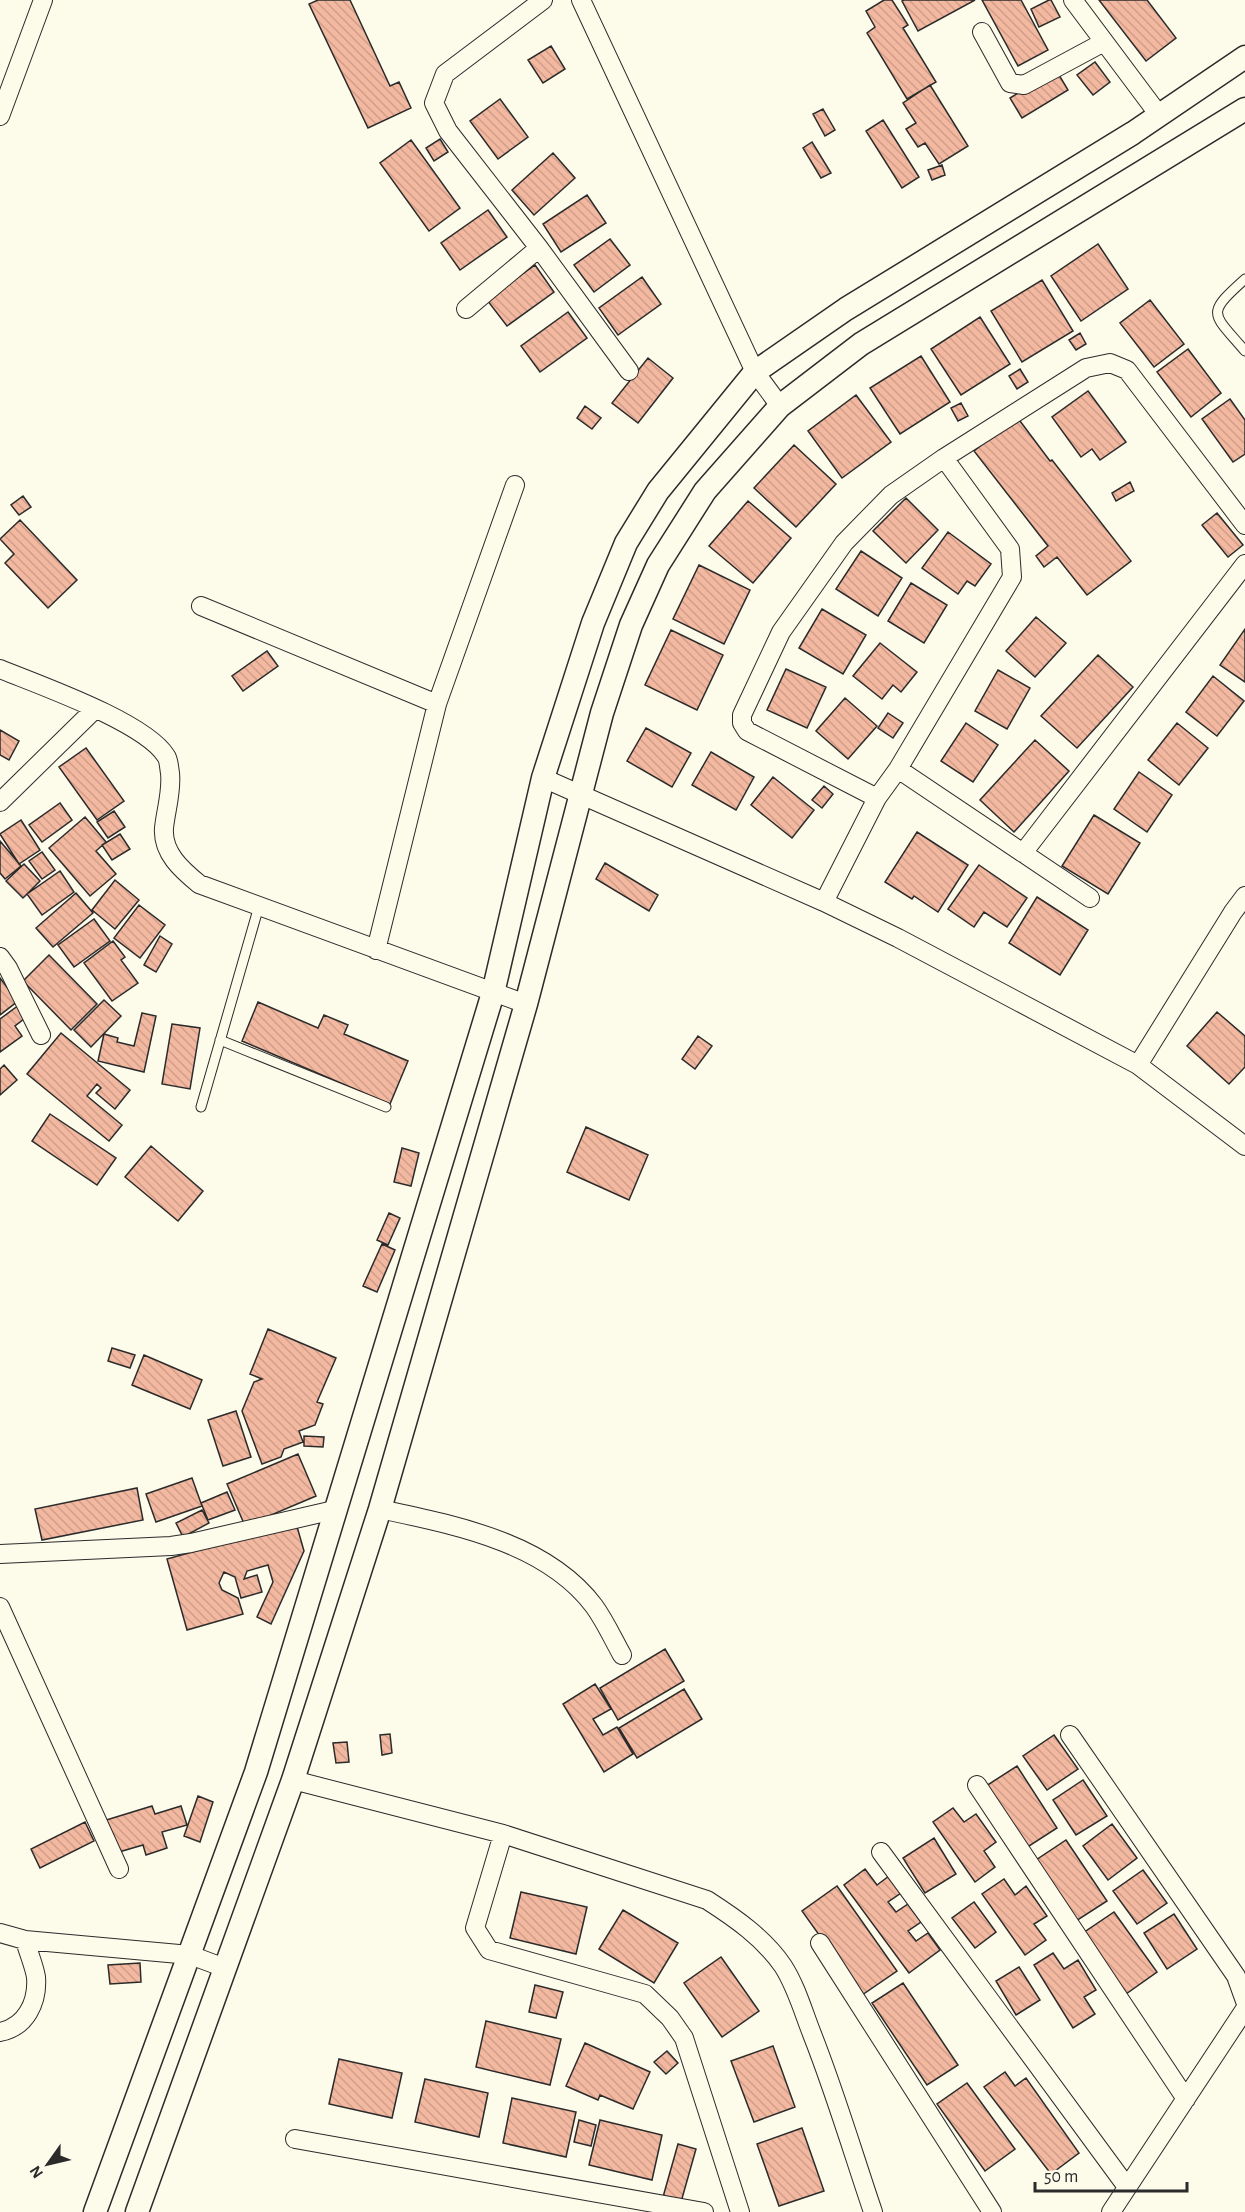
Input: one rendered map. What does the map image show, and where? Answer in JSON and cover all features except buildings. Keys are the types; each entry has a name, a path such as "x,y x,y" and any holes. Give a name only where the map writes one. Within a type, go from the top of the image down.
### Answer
{"street":[{"path":"0,116 43,0"},
{"path":"543,0 445,74 434,103 448,131 539,248 629,370"},
{"path":"581,0 755,372 780,406"},
{"path":"1072,0 1159,115"},
{"path":"982,32 1010,83 1024,85 1104,42"},
{"path":"95,2212 256,1772 493,993 543,778 593,623 626,543 658,490 755,372 846,309 1159,115 1245,57"},
{"path":"137,2212 293,1780 380,1509 526,1004 602,713 631,625 658,565 705,491 780,406 861,344 1245,109"},
{"path":"466,309 539,248"},
{"path":"877,798 747,731 742,723 742,715 782,632 844,543 891,495 944,458 1086,368 1110,363 1126,370 1245,525"},
{"path":"824,902 877,798 898,770 1012,577 1010,549 944,458"},
{"path":"376,950 437,704 515,486"},
{"path":"1023,853 1245,564"},
{"path":"201,606 437,704"},
{"path":"0,669 95,709 150,738 167,757 171,784 164,830 167,849 181,869 199,884 526,1004"},
{"path":"0,802 95,709"},
{"path":"898,770 1090,898"},
{"path":"543,778 824,902 898,938 1138,1065 1245,1146"},
{"path":"1138,1065 1245,896"},
{"path":"0,957 8,968 41,1035"},
{"path":"380,1509 476,1533 517,1548 552,1567 574,1585 595,1607 622,1655"},
{"path":"0,1554 191,1543 334,1510"},
{"path":"0,1607 119,1869"},
{"path":"1070,1735 1236,1976 1245,2001"},
{"path":"256,1772 503,1834 707,1900 736,1919 757,1936 782,1966 798,1998 819,2052 873,2212"},
{"path":"977,1785 1186,2099"},
{"path":"503,1834 475,1928 489,1950 645,1994 669,2018 684,2038 740,2212"},
{"path":"881,1852 1127,2187"},
{"path":"0,1933 25,1940 190,1955 225,1968"},
{"path":"0,2032 9,2030 26,2017 35,1999 36,1976 25,1940"},
{"path":"820,1943 992,2212"},
{"path":"1111,2212 1245,2009"},
{"path":"294,2139 704,2212"}],"lane":[{"path":"1245,279 1222,300 1217,306 1216,313 1245,351"},
{"path":"201,1107 259,906"},
{"path":"220,1040 386,1107"}]}
